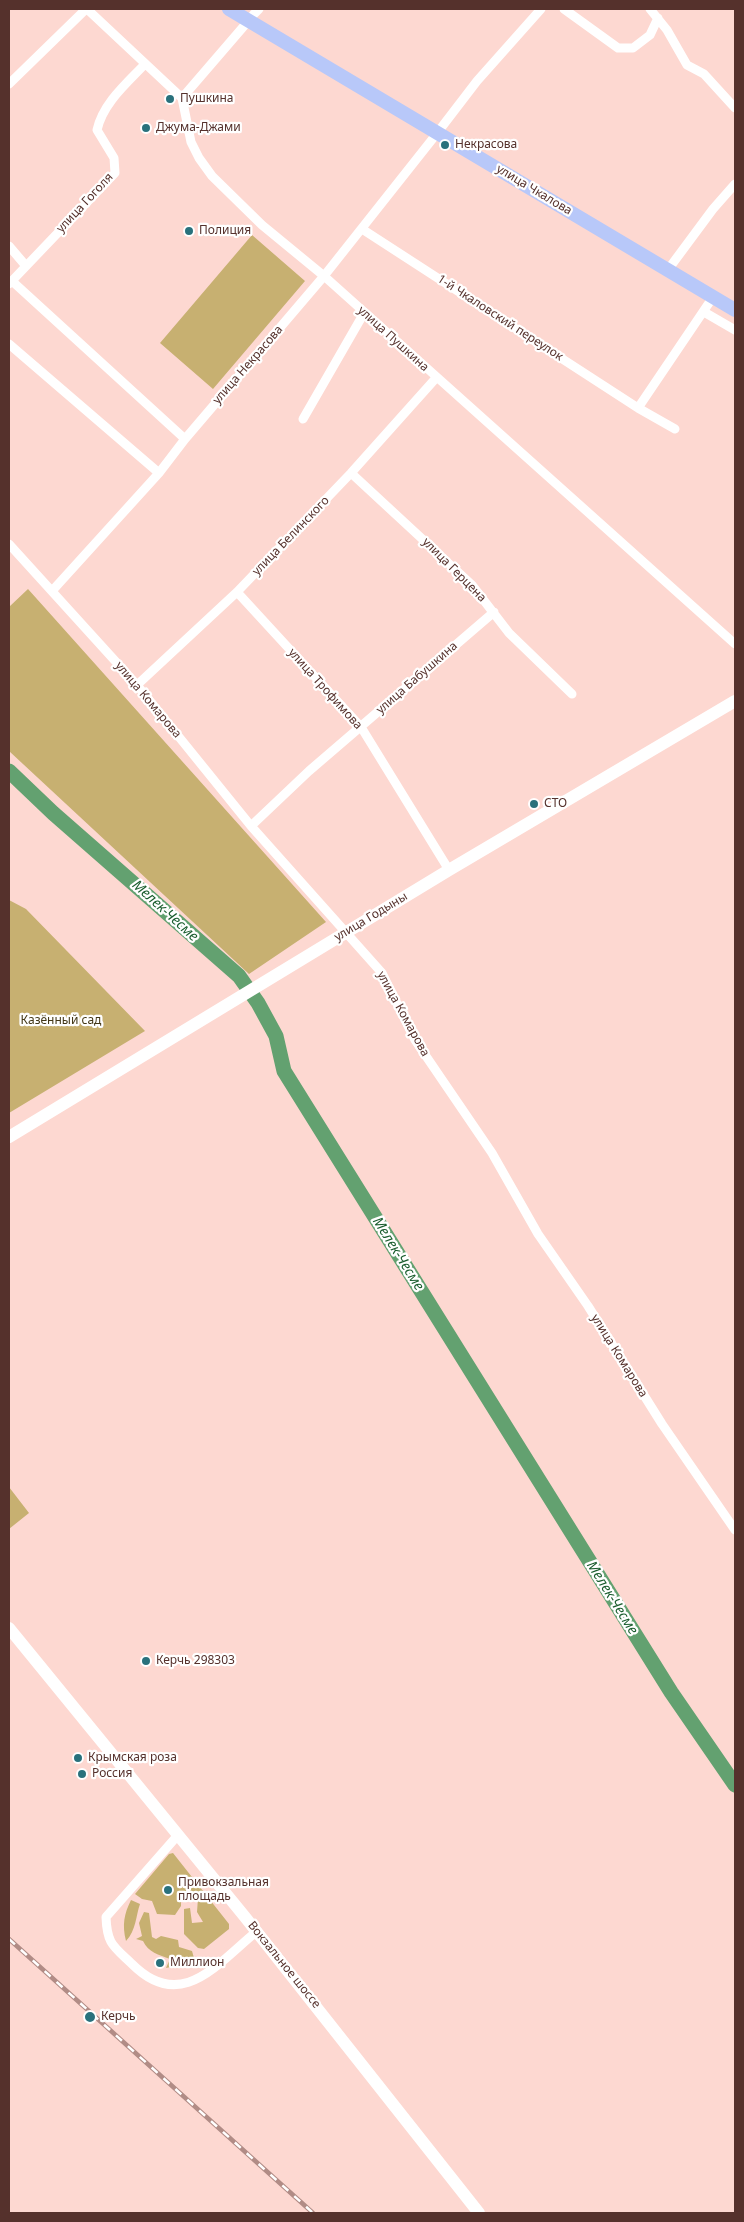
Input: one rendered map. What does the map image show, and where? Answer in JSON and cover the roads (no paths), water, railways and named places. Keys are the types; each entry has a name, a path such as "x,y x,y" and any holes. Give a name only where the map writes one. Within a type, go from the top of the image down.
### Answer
{"main road":[{"name":"улица Чкалова","path":"229,9 250,13 439,130 714,295 735,310"},
{"name":"улица Чкалова","path":"714,295 735,304"},
{"name":"улица Годыны","path":"9,1137 449,870 735,701"},
{"name":"Вокзальное шоссе","path":"9,1628 362,2062 479,2213"}],"street":[{"path":"9,84 12,75 86,9 182,98 250,13"},
{"name":"улица Некрасова","path":"52,591 159,473 185,439 324,276 477,81 541,9"},
{"path":"564,9 618,48 633,48 650,35 658,18"},
{"path":"650,9 658,18 687,65 704,74 735,108"},
{"name":"улица Гоголя","path":"10,282 115,173 114,158 97,130 105,110 145,64"},
{"name":"улица Пушкина","path":"182,98 191,142 198,158 212,176 262,225 324,276 735,644"},
{"path":"669,268 713,209 735,184"},
{"name":"1-й Чкаловский переулок","path":"362,229 638,408 674,429"},
{"path":"9,246 26,266"},
{"path":"10,282 185,439"},
{"path":"638,408 714,295"},
{"path":"704,312 735,330"},
{"path":"303,419 364,313"},
{"path":"9,344 159,473"},
{"name":"улица Белинского","path":"137,685 237,592 351,472 436,378"},
{"name":"улица Герцена","path":"351,472 472,586 509,633 572,694"},
{"name":"улица Комарова","path":"9,544 137,685 251,826 382,973 415,1040 492,1153 538,1234 588,1306 662,1424 735,1530"},
{"name":"улица Трофимова","path":"237,592 361,727 449,870"},
{"name":"улица Бабушкина","path":"251,826 310,770 494,612"},
{"path":"178,1835 106,1917 109,1942 142,1974 159,1983 182,1986 200,1978 256,1932"}],"waterway":[{"name":"Мелек-Чесме","path":"9,771 53,813 239,976 258,1003 276,1036 284,1071 671,1692 735,1785"}],"railway":[{"path":"9,1939 313,2213"}],"place":[{"name":"Пушкина","path":"170,99"},
{"name":"Джума-Джами","path":"146,128"},
{"name":"Некрасова","path":"445,145"},
{"name":"Полиция","path":"189,231"},
{"name":"СТО","path":"534,804"},
{"name":"Керчь 298303","path":"146,1661"},
{"name":"Крымская роза","path":"78,1758"},
{"name":"Россия","path":"82,1774"},
{"name":"Привокзальная площадь","path":"168,1890"},
{"name":"Миллион","path":"160,1963"},
{"name":"Керчь","path":"90,2017"}],"park label":[{"name":"Казённый сад","path":"61,1021"}]}
